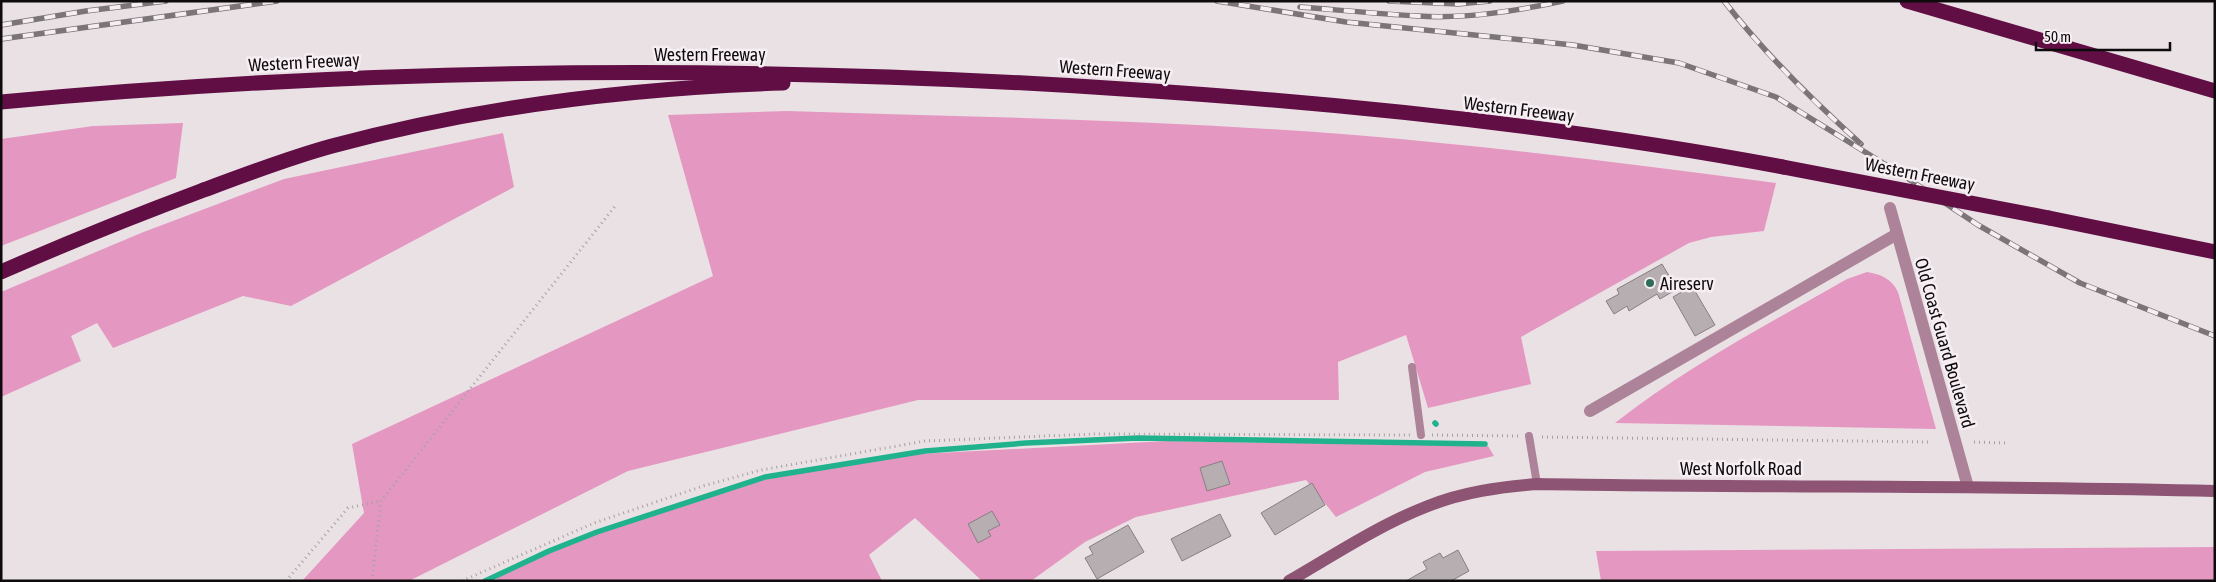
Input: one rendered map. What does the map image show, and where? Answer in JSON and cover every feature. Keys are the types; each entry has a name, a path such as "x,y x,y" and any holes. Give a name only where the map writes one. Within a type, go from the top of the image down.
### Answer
{"highway":[{"path":"1907,1 2215,91"},
{"name":"Western Freeway","path":"1,102 107,92 257,83 501,73 794,74 987,80 1210,95 1370,109 1560,132 1726,156 2215,252"},
{"path":"1,272 123,220 250,173 330,146 408,126 568,99 758,84 987,80"}],"street":[{"name":"Old Coast Guard Boulevard","path":"1890,208 1968,487"},
{"path":"1590,410 1897,234"},
{"name":"West Norfolk Road","path":"1288,581 1394,521 1428,506 1473,492 1537,484 2056,486 2215,491"}],"lane":[{"path":"1412,368 1421,435"},
{"path":"1529,436 1537,484"}],"path":[{"path":"372,581 381,501 616,205"},
{"path":"462,581 594,523 703,486 761,470 925,441 1103,434 1529,436 1932,442"},
{"path":"1974,442 2005,443"},
{"path":"286,581 348,508 381,501"}],"shaded area":[{"path":"787,111 1142,122 1355,135 1565,156 1776,183 1764,231 1711,237 1689,243 1521,337 1531,384 1428,408 1406,335 1338,362 1339,400 918,400 628,471 409,581 302,581 364,513 352,444 713,276 668,115"},
{"path":"183,123 176,178 1,246 1,139 93,126"},
{"path":"503,133 514,187 291,306 243,296 113,348 97,323 71,336 81,361 1,397 1,292 141,233 284,179"},
{"path":"1867,272 1885,278 1893,284 1898,292 1936,429 1615,423 1670,383 1728,347 1847,279"},
{"path":"1166,441 1488,446 1494,456 1425,472 1336,517 1306,480 1136,517 1085,542 1031,581 982,581 915,518 869,555 882,581 497,581 496,576 598,532 758,479 919,454"},
{"path":"2215,547 2215,581 1601,581 1596,551"}],"building":[{"name":"Aireserv","path":"1662,264 1677,289 1660,299 1657,294 1629,311 1627,306 1614,314 1606,301 1619,294 1617,289"},
{"path":"1692,286 1715,325 1695,336 1673,297"},
{"path":"1222,461 1230,484 1207,491 1200,468"},
{"path":"1312,483 1325,505 1275,535 1261,513"},
{"path":"992,511 1000,525 988,531 991,536 978,543 968,524"},
{"path":"1220,514 1231,536 1182,561 1171,539"},
{"path":"1128,525 1144,552 1097,579 1085,558 1093,554 1089,547"},
{"path":"1458,550 1469,571 1451,581 1406,581 1427,569 1423,562 1440,553 1443,558"}],"waterway":[{"path":"485,581 549,551 597,532 765,477 925,451 1026,443 1138,438 1485,444"}],"railway":[{"path":"1,25 86,11 166,1"},
{"path":"1,39 277,1"},
{"path":"1217,1 1346,22 1573,45 1679,63 1776,97 1904,176"},
{"path":"1389,1 1458,4 1490,1"},
{"path":"1300,7 1436,17 1509,11 1563,1"},
{"path":"1724,1 1789,76 1861,144"},
{"path":"1898,172 1978,225 2080,283 2215,336"}],"place":[{"name":"Aireserv","path":"1650,283"}]}
